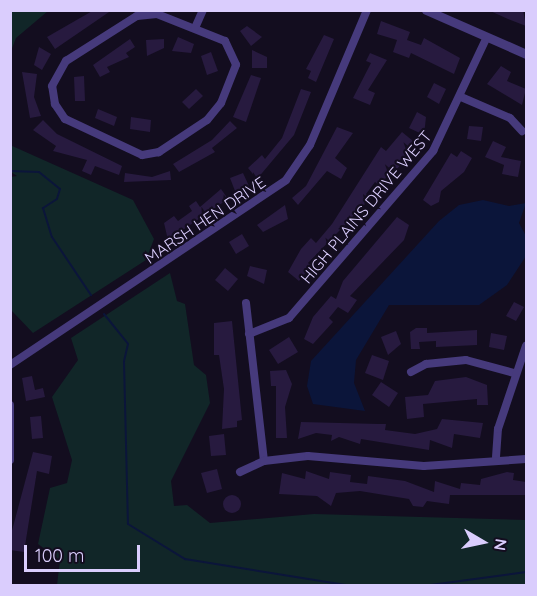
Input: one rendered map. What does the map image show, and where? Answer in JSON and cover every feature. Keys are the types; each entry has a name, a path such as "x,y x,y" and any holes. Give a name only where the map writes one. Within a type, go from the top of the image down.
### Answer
{"street":[{"path":"195,28 203,10"},
{"name":"MARSH HEN DRIVE","path":"10,365 286,180 309,145 367,10"},
{"path":"426,10 526,54"},
{"path":"157,14 195,28 225,41 236,56 234,74 215,111 150,156 113,144 59,113 52,86 60,68 137,16 157,14"},
{"name":"HIGH PLAINS DRIVE WEST","path":"249,334 277,326 298,308 433,150 461,97 487,37"},
{"path":"461,97 510,118 522,131"},
{"path":"246,303 264,461"},
{"path":"496,458 498,429 514,373 526,346"},
{"path":"411,372 426,363 466,360 514,373"},
{"path":"10,405 10,460"},
{"path":"240,472 264,461 308,456 424,466 496,458 526,459"}],"green space":[{"path":"11,10 48,11 16,38 11,51"},
{"path":"10,145 133,200 154,239 146,260 33,333 11,310 10,177 17,176 11,172"},
{"path":"170,273 177,301 185,304 194,365 206,375 210,403 171,481 174,506 187,505 210,523 314,514 526,520 526,585 57,585 60,560 38,544 50,488 67,483 72,460 52,397 78,360 71,338"}],"water":[{"path":"483,200 509,206 526,203 519,223 526,236 526,256 507,285 479,305 389,305 356,360 354,383 365,411 313,404 307,386 311,361 439,221 459,205"}],"building":[{"path":"94,10 112,10 55,49 47,37"},
{"path":"488,10 523,10 526,26 508,19"},
{"path":"381,21 410,32 407,40 421,45 424,38 460,58 454,74 411,53 409,58 393,52 397,40 377,34"},
{"path":"247,26 262,37 251,46 240,31"},
{"path":"324,35 334,39 316,82 308,78 311,71 306,69"},
{"path":"178,37 194,44 191,53 172,51"},
{"path":"130,39 135,47 126,53 129,57 107,67 110,72 100,77 93,65"},
{"path":"164,39 164,48 147,56 146,40"},
{"path":"39,47 51,54 42,70 34,65"},
{"path":"252,50 267,57 267,68 252,68"},
{"path":"211,52 218,71 207,75 201,56"},
{"path":"370,53 387,60 368,90 375,93 370,105 353,98 371,63 366,61"},
{"path":"501,66 511,72 507,81 526,89 522,105 487,84"},
{"path":"22,72 37,74 34,97 41,116 30,118"},
{"path":"251,75 261,78 246,122 233,117"},
{"path":"84,76 85,101 75,101 74,77"},
{"path":"434,83 446,89 439,104 427,97"},
{"path":"196,89 203,96 189,109 182,102"},
{"path":"301,89 311,92 294,135 257,179 248,168 262,155 265,159 282,138"},
{"path":"98,109 117,117 114,126 95,118"},
{"path":"417,112 426,117 424,135 409,128"},
{"path":"131,117 151,120 150,132 130,129"},
{"path":"43,120 57,134 122,166 119,175 95,166 91,175 82,171 87,160 53,151 56,146 33,130"},
{"path":"230,121 237,128 212,148 215,152 179,172 173,164 212,140"},
{"path":"469,126 483,127 481,141 467,139"},
{"path":"337,127 353,133 335,158 347,168 341,179 327,171 298,205 292,198 306,186"},
{"path":"402,132 413,141 406,150 410,154 397,169 391,165 382,187 375,182 366,194 371,198 308,263 311,266 299,281 288,272 301,249 311,238 316,243 332,224 381,147 386,151"},
{"path":"493,141 506,147 501,157 521,161 518,177 502,174 504,165 485,157"},
{"path":"461,151 472,158 464,172 441,191 439,202 431,206 423,200 451,153 457,157"},
{"path":"170,171 171,180 124,182 125,173 152,177"},
{"path":"243,173 249,186 235,191 230,178"},
{"path":"221,189 228,199 168,240 164,223 174,216 178,221 192,211 189,206 196,201 200,207"},
{"path":"285,205 288,219 263,232 257,225"},
{"path":"397,217 409,225 404,240 350,296 357,300 348,313 338,307 329,318 333,322 313,344 304,339 313,317 331,296 336,299 343,281"},
{"path":"242,234 249,246 236,254 229,242"},
{"path":"250,266 267,270 264,284 247,276"},
{"path":"225,268 238,279 228,291 215,280"},
{"path":"514,302 524,307 516,321 506,316"},
{"path":"232,321 242,420 237,421 237,427 222,429 224,389 219,355 214,355 214,323"},
{"path":"416,328 427,328 427,333 477,330 477,345 436,347 436,341 419,342 420,349 411,349 410,332"},
{"path":"396,331 401,344 388,355 381,337"},
{"path":"491,333 507,336 504,350 489,347"},
{"path":"289,337 298,352 278,364 269,350"},
{"path":"372,355 389,361 383,380 365,373"},
{"path":"286,370 292,384 285,407 287,438 276,438 276,386 271,386 270,371"},
{"path":"32,376 35,390 43,388 45,397 26,401 22,378"},
{"path":"466,377 487,385 488,405 477,405 477,399 423,404 424,417 407,419 405,397 428,395 435,381"},
{"path":"381,382 398,393 389,407 372,395"},
{"path":"41,416 43,438 32,439 30,417"},
{"path":"442,419 483,423 480,438 454,434 452,448 430,440 429,450 361,439 360,444 339,437 331,441 332,435 316,433 298,439 301,422 386,424 385,430 415,434 437,429"},
{"path":"224,434 226,455 211,456 209,436"},
{"path":"33,452 52,456 49,474 37,471 24,552 10,550 10,538"},
{"path":"217,469 222,489 207,493 201,473"},
{"path":"306,471 329,479 330,472 351,475 350,482 367,484 368,476 405,481 434,492 435,481 460,489 461,483 480,485 481,479 507,472 514,473 513,480 526,482 526,495 450,495 449,504 427,501 423,507 413,506 409,499 360,491 336,493 331,506 317,496 279,494 282,473 305,479"},
{"path":"232,495 238,498 241,504 238,510 232,513 226,510 223,504 226,498"}],"waterway":[{"path":"10,171 39,172 60,189 57,199 43,208 52,237 91,295"},
{"path":"104,314 128,344 124,362 128,524 185,559 352,586"},
{"path":"423,586 526,572"}]}
